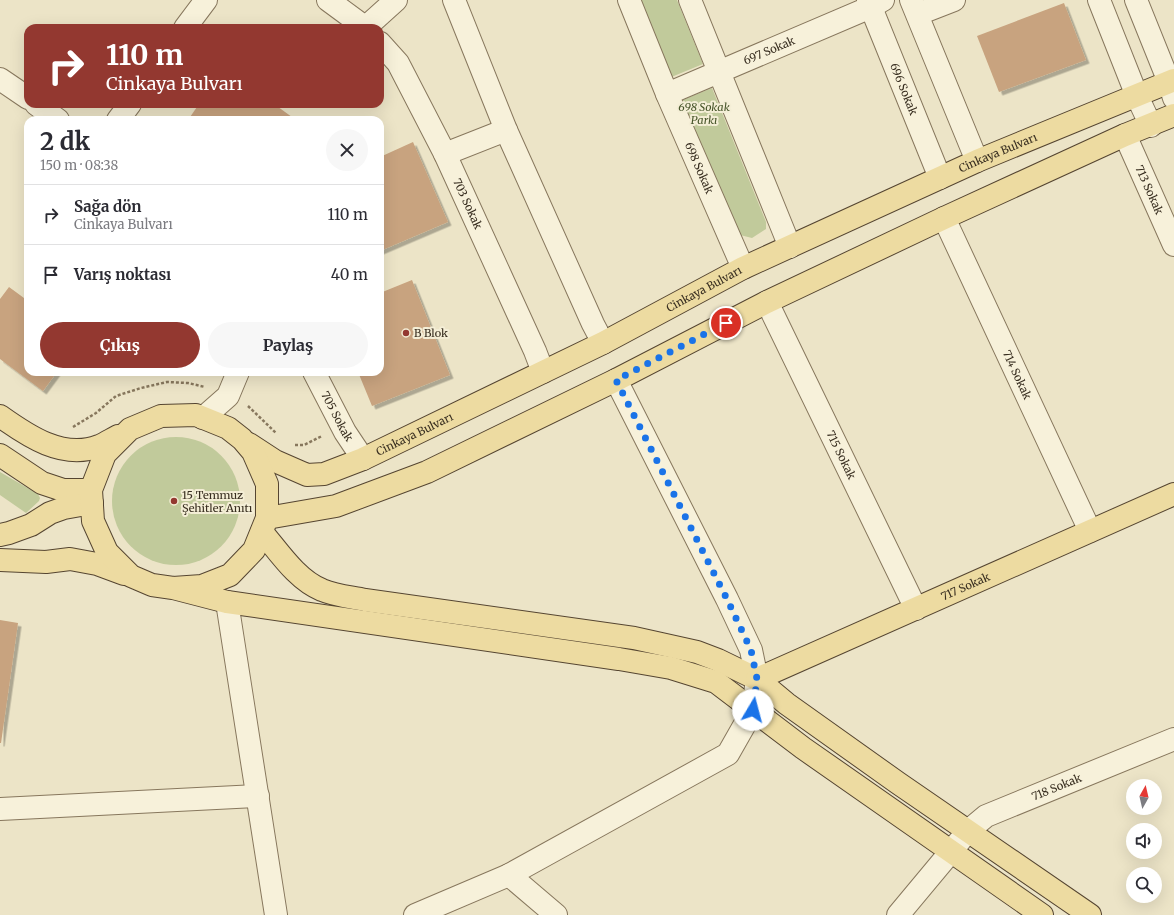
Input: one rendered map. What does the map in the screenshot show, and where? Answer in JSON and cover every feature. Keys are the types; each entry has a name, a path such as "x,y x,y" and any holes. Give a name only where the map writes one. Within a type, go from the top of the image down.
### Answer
{"main road":[{"name":"Cinkaya Bulvarı","path":"242,439 275,461 307,475 324,474 363,459 603,343 743,268 977,161 1137,96 1172,87"},
{"path":"265,525 336,506 427,472 616,380 767,302 944,218 1125,135 1151,126 1174,115"},
{"path":"0,416 24,433 46,445 81,450 99,446 130,429 161,416 196,416 228,428 242,439 253,452 267,484 265,525 254,550 230,575 202,586 173,588"},
{"path":"130,429 105,454 92,496 93,521 107,552 132,576"},
{"path":"0,455 42,483 63,490 92,496"},
{"path":"0,535 31,525 50,513 92,496"},
{"name":"717 Sokak","path":"757,679 1090,531 1172,501"},
{"path":"265,525 301,577 310,584 322,590 365,600 634,638 697,652 718,660 757,679 787,704 1090,915"},
{"path":"0,560 46,562 70,559 97,564 132,576 152,585 173,588 228,602 612,658 671,668 716,682 803,748 1042,915"}],"street":[{"path":"188,24 206,0"},
{"path":"328,0 361,24"},
{"path":"370,24 396,0"},
{"path":"454,0 506,130 593,324 603,343"},
{"name":"698 Sokak","path":"629,0 667,94 743,268"},
{"path":"690,0 790,247"},
{"path":"954,0 914,7 977,161"},
{"path":"1098,0 1137,96 1151,126"},
{"path":"1136,0 1172,87"},
{"name":"697 Sokak","path":"667,94 874,2"},
{"name":"696 Sokak","path":"874,2 940,178"},
{"name":"703 Sokak","path":"384,48 398,63 445,154 535,350 543,372"},
{"path":"0,79 24,95"},
{"path":"42,108 52,116"},
{"path":"445,154 506,130"},
{"name":"713 Sokak","path":"1125,135 1174,245"},
{"name":"714 Sokak","path":"944,218 1090,531"},
{"name":"715 Sokak","path":"767,302 916,608"},
{"path":"203,418 228,396 236,376"},
{"name":"705 Sokak","path":"316,376 345,432 363,459"},
{"path":"415,915 509,875 728,754 753,710 757,679 751,650 616,380"},
{"path":"228,602 276,915"},
{"name":"718 Sokak","path":"898,915 950,851 968,831 986,816 1174,739"},
{"path":"0,809 258,796"},
{"path":"509,875 556,915"}],"green space":[{"name":"698 Sokak Parkı","path":"636,0 677,0 703,64 669,78"},
{"name":"698 Sokak Parkı","path":"712,88 766,222 766,229 752,238 740,235 680,101"},
{"path":"176,437 200,442 221,456 235,477 240,501 235,525 221,546 200,560 176,565 152,560 131,546 117,525 112,501 117,477 131,456 152,442"},
{"path":"0,472 38,494 40,498 39,501 26,513 0,495"}],"building":[{"path":"1064,3 1086,60 999,92 977,36"},
{"path":"196,108 280,108 290,116 191,116"},
{"path":"413,142 448,222 384,249 384,155"},
{"name":"B Blok","path":"412,280 450,375 372,406 360,376 384,376 384,291"},
{"path":"9,287 24,298 24,376 54,376 43,391 0,359 0,299"},
{"path":"0,620 18,623 1,743 0,743"}],"place":[{"name":"B Blok","path":"406,333"},
{"name":"15 Temmuz Şehitler Anıtı","path":"174,501"}],"route":[{"path":"726,323 616,380 727,599 751,650 757,679 753,710"}]}
